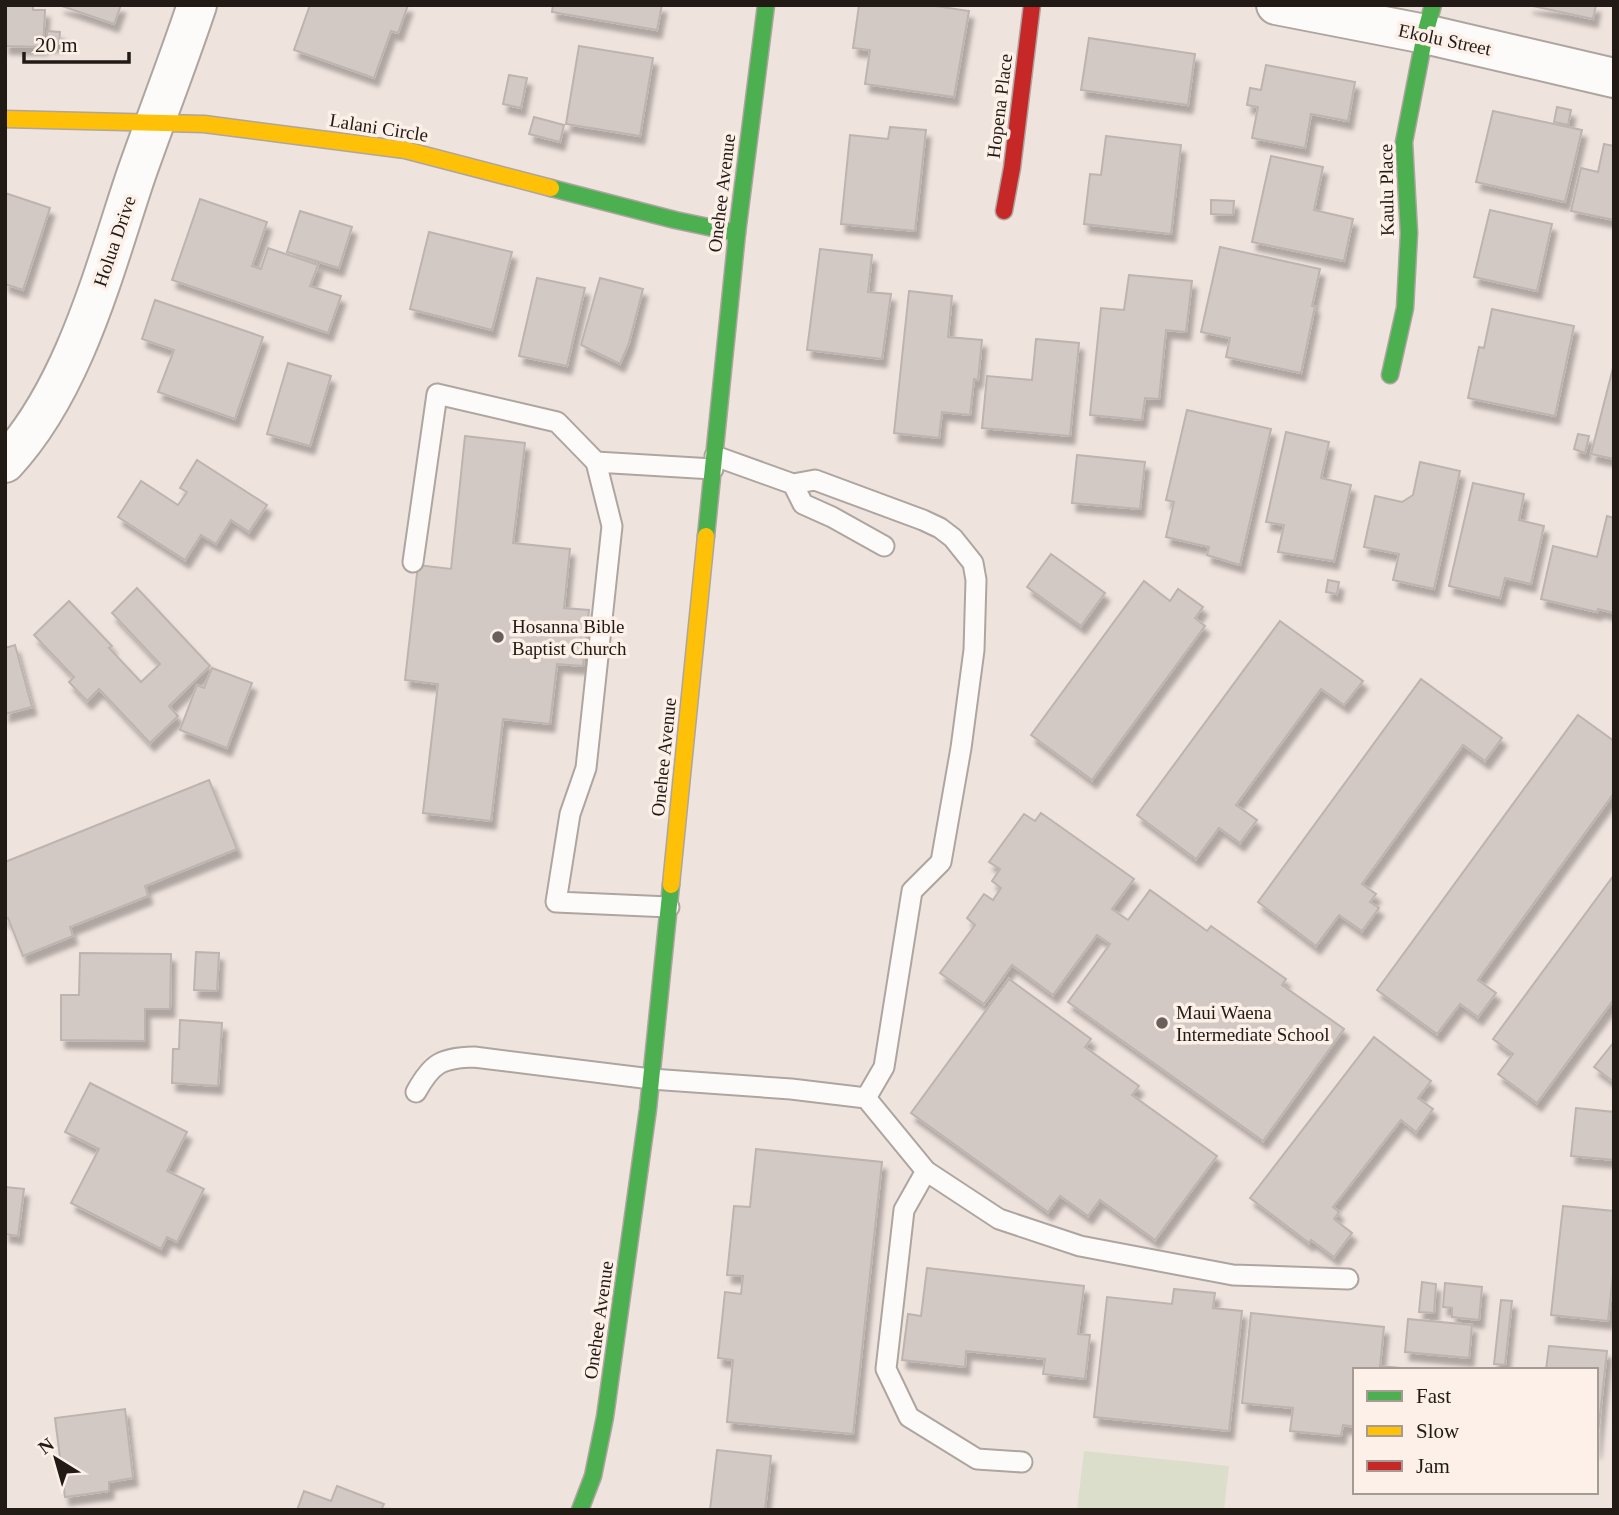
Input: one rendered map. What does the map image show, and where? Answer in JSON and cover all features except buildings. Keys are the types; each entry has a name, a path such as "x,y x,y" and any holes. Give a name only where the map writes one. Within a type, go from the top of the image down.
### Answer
{"street":[{"name":"Holua Drive","path":"5,463 19,448 48,406 86,325 197,5"},
{"name":"Onehee Avenue","path":"580,1510 593,1476 605,1417 652,1079 737,233 766,5"},
{"name":"Hopena Place","path":"1004,211 1012,168 1032,5"},
{"name":"Ekolu Street","path":"1276,5 1429,20 1614,78"},
{"name":"Kaulu Place","path":"1390,375 1405,308 1409,233 1404,142 1429,20"},
{"name":"Lalani Circle","path":"5,119 204,124 405,150 675,220 737,233"}],"lane":[{"path":"413,562 437,394 557,422 596,462 612,526 586,768 570,814 556,902 668,907"},
{"path":"596,462 714,463 793,484 815,480 940,528 964,550 973,563 976,580 974,650 961,748 941,862 912,891 884,1067 866,1098"},
{"path":"793,484 803,504 884,546"},
{"path":"416,1092 428,1070 450,1058 474,1057 652,1079 791,1089 866,1098 926,1171 999,1219 1080,1246 1233,1275 1348,1279"},
{"path":"926,1171 904,1210 886,1369 909,1417 977,1459 1022,1462"}],"green space":[{"path":"1084,1451 1229,1466 1224,1510 1077,1510"}],"traffic: fast":[{"path":"706,536 737,233 766,5"},
{"path":"1390,375 1405,308 1409,233 1404,142 1433,5"},
{"path":"551,188 737,233"},
{"path":"580,1510 593,1476 605,1417 648,1109 671,885"}],"traffic: slow":[{"path":"5,119 204,124 405,150 551,188"},
{"path":"671,885 706,536"}],"traffic: jam":[{"path":"1004,211 1012,168 1032,5"}],"place":[{"name":"Hosanna Bible Baptist Church","path":"498,637"},
{"name":"Maui Waena Intermediate School","path":"1162,1023"}]}
